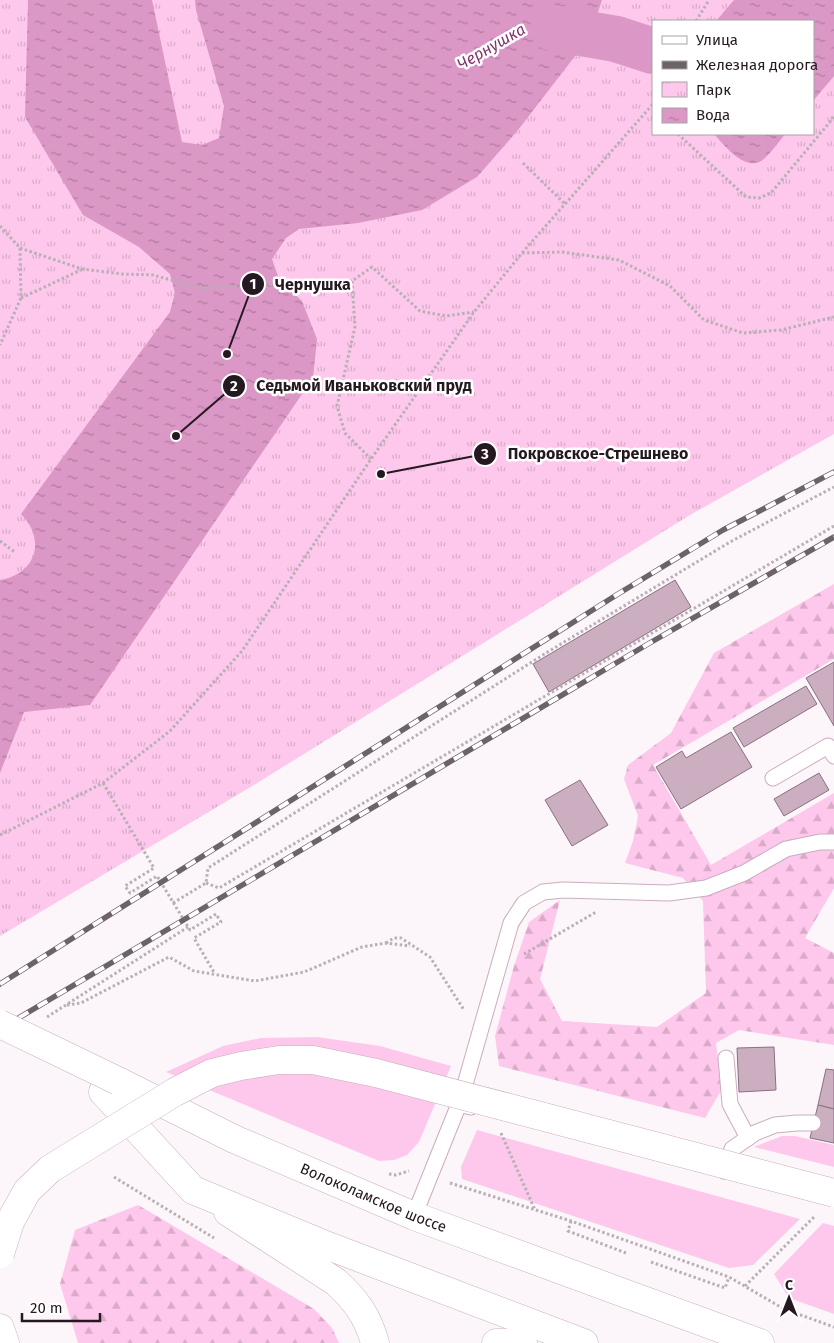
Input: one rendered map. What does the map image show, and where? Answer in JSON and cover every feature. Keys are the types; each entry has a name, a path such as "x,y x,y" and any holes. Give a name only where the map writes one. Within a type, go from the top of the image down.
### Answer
{"main road":[{"name":"Волоколамское шоссе","path":"0,1024 110,1087 193,1190 323,1244 584,1343"},
{"name":"Волоколамское шоссе","path":"0,1043 110,1087 414,1216 760,1343"},
{"path":"0,1254 10,1222 27,1191 50,1169 175,1092 212,1073 279,1060 313,1060 376,1073 834,1193"},
{"path":"193,1190 336,1282 361,1308 371,1328 375,1343"},
{"path":"0,1328 5,1343"},
{"path":"496,1343 523,1343"}],"lane":[{"path":"773,778 832,748"},
{"path":"414,1216 459,1104 511,923 524,903 543,892 563,890 669,894 706,888 744,873 786,850 820,842 834,842"},
{"path":"726,1058 730,1104 748,1138"},
{"path":"459,1104 834,1205"},
{"path":"722,1176 732,1149 748,1138 775,1125 813,1123"}],"path":[{"path":"697,20 709,0"},
{"path":"0,835 103,783 170,731 242,651 371,458 474,312 522,253 651,109"},
{"path":"679,135 746,197 759,198 771,193 834,117"},
{"path":"523,162 565,204"},
{"path":"0,226 20,248 82,269 122,274 153,275 200,288 352,281 372,266 420,311 446,316 474,312"},
{"path":"0,345 21,298 20,248"},
{"path":"522,253 562,252 619,260 670,286 704,320 743,333 781,330 834,318"},
{"path":"21,298 82,269"},
{"path":"352,281 355,327 337,406 345,433 371,458"},
{"path":"206,883 208,868 546,653 730,542 834,487"},
{"path":"206,883 219,888 834,526"},
{"path":"0,541 16,554"},
{"path":"103,783 154,868 125,886 130,893 157,876 190,930 216,914 221,922 194,938 216,975"},
{"path":"173,902 206,883"},
{"path":"520,956 603,909"},
{"path":"42,1020 86,990 188,927"},
{"path":"386,943 397,937 401,938 430,957 480,1034"},
{"path":"66,1005 81,1004 169,957 194,971 255,981 304,972 362,946 386,943 411,946"},
{"path":"499,1129 536,1210"},
{"path":"114,1176 221,1242"},
{"path":"447,1182 571,1221 729,1277 784,1309 834,1327"},
{"path":"745,1286 816,1216"},
{"path":"571,1221 568,1231 626,1253"},
{"path":"651,1262 725,1288 729,1277"}],"green space":[{"path":"0,0 834,0 834,434 690,515 249,788 0,936"},
{"path":"834,584 834,659 653,765 711,865 834,793 834,888 805,938 834,953 834,1045 739,1030 716,1043 722,1089 705,1118 499,1066 495,1036 514,966 529,922 560,900 540,979 562,1021 657,1027 706,993 703,901 683,878 625,863 633,841 638,816 624,779 628,765 671,733 714,653"},
{"path":"317,1037 380,1046 451,1066 419,1142 407,1155 394,1160 379,1161 166,1072 223,1046 261,1038"},
{"path":"477,1130 800,1219 753,1265 729,1268 462,1179 461,1167"},
{"path":"782,1136 795,1136 834,1145 834,1167 754,1147"},
{"path":"138,1205 314,1309 332,1328 339,1343 78,1343 60,1284 75,1230"},
{"path":"823,1223 834,1226 834,1314 789,1298 774,1274"}],"water":[{"path":"28,0 152,0 182,142 202,145 219,138 224,106 196,10 195,0 602,0 596,18 616,39 582,47 518,130 477,177 422,210 358,223 299,229 286,238 272,259 279,279 302,301 317,339 313,378 90,705 24,712 0,773 0,580 22,571 34,554 35,544 29,524 21,514 170,312 175,293 170,274 139,247 83,215 25,117"},
{"path":"734,0 834,0 834,76 814,100 814,20 717,20"},
{"path":"630,43 652,44 652,59 643,55"},
{"path":"715,135 784,135 765,158 758,162 744,161 730,151"}],"building":[{"path":"675,580 691,607 549,692 533,664"},
{"path":"834,662 834,726 806,678"},
{"path":"806,686 817,704 744,747 733,728"},
{"path":"731,732 752,767 681,809 656,767 682,751 686,758"},
{"path":"819,773 829,790 784,816 774,799"},
{"path":"580,780 608,825 572,846 545,800"},
{"path":"774,1047 776,1090 739,1092 737,1048"},
{"path":"826,1069 834,1070 834,1109 818,1105"},
{"path":"818,1105 834,1109 834,1143 810,1138"}],"waterway":[{"name":"Чернушка","path":"553,28 616,39 652,51"}],"railway":[{"path":"0,984 618,594 723,530 834,472"},
{"path":"0,1029 648,644 834,537"}],"place":[{"name":"Чернушка","path":"227,354"},
{"name":"Седьмой Иваньковский пруд","path":"176,436"},
{"name":"Покровское-Стрешнево","path":"381,474"}]}
